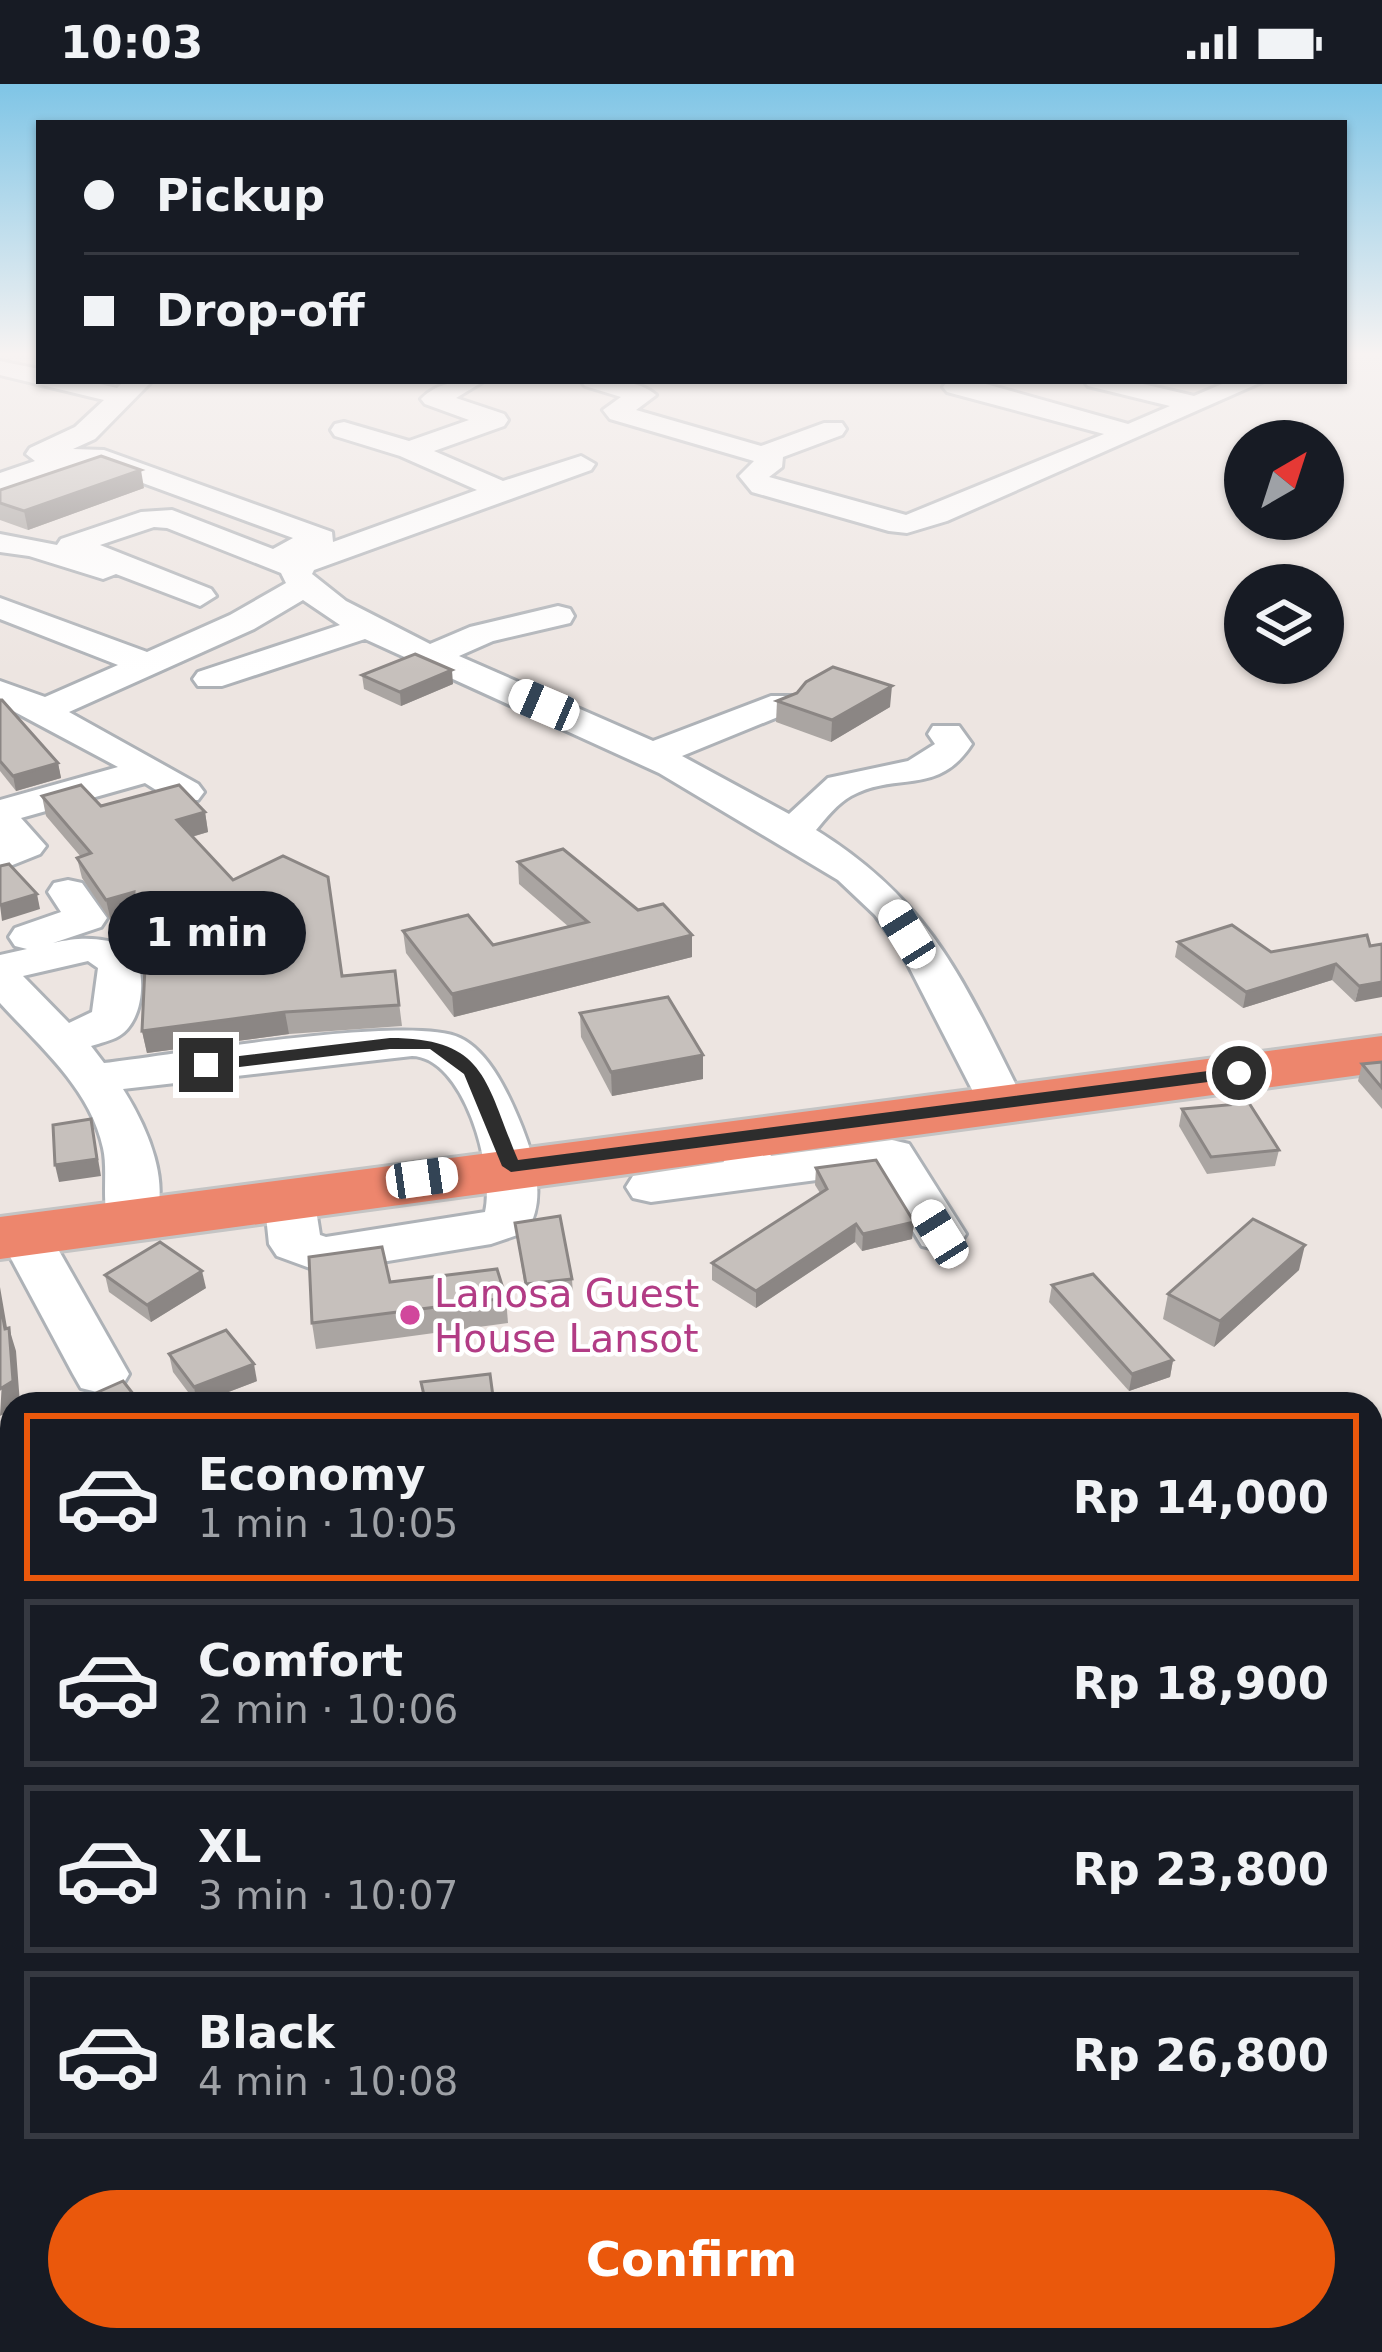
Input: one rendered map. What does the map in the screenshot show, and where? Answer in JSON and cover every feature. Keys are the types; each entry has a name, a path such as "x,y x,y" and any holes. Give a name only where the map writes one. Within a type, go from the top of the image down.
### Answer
{"highway":[{"path":"12,1236 511,1166 746,1156 1002,1105 1382,1054"}],"street":[{"path":"0,483 66,460"},
{"path":"45,710 242,622 321,538 105,460"},
{"path":"433,460 502,490"},
{"path":"770,460 753,476 763,486 899,524 937,515 1063,460"},
{"path":"296,568 581,464"},
{"path":"200,596 72,545 151,518 172,520 296,568 371,626 656,753 793,833 848,867 891,908 961,1024 1002,1105"},
{"path":"0,543 33,547 242,622"},
{"path":"6,615 115,574"},
{"path":"6,615 148,664"},
{"path":"431,656 482,634 558,616"},
{"path":"209,679 371,626"},
{"path":"0,691 45,710 67,729 184,792"},
{"path":"656,753 784,704"},
{"path":"793,833 830,793 846,784 941,760 954,744 946,734"},
{"path":"0,858 23,850 26,843 0,815 150,770"},
{"path":"0,945 86,919 68,892"},
{"path":"59,1042 102,1027 114,1017 120,968 116,956 89,948 0,973 59,1042 94,1078 132,1148 137,1180 131,1219"},
{"path":"94,1078 390,1044 431,1044 448,1049 472,1071 511,1166"},
{"path":"651,1187 746,1156 892,1155 940,1234"},
{"path":"12,1236 101,1374"}],"building":[{"path":"90,460 112,460 141,470 24,511 0,503 0,490"},
{"path":"415,654 452,670 400,692 362,675"},
{"path":"833,667 892,686 832,720 777,701 797,693 806,682"},
{"path":"0,700 58,763 13,776 0,761"},
{"path":"81,785 101,806 179,785 205,812 177,820 233,880 283,856 328,877 342,976 395,971 399,1005 285,1012 142,1031 145,967 141,967 132,926 134,892 106,900 77,858 91,853 42,796"},
{"path":"563,849 638,910 663,904 692,935 452,994 403,931 468,915 493,945 588,922 518,862"},
{"path":"9,864 37,894 0,905 0,866"},
{"path":"1232,925 1271,952 1367,935 1370,946 1382,944 1382,982 1359,986 1336,964 1246,992 1178,942"},
{"path":"668,997 703,1055 611,1072 580,1013"},
{"path":"1382,1062 1382,1088 1362,1064"},
{"path":"1249,1103 1279,1150 1211,1157 1182,1109"},
{"path":"91,1119 97,1159 55,1165 53,1125"},
{"path":"876,1160 914,1222 863,1234 856,1224 756,1291 712,1263 827,1189 816,1168"},
{"path":"560,1216 572,1279 526,1284 515,1223"},
{"path":"1253,1219 1305,1245 1220,1321 1168,1294"},
{"path":"160,1242 202,1271 147,1305 105,1275"},
{"path":"382,1247 390,1282 497,1269 506,1298 312,1323 309,1257"},
{"path":"1093,1274 1173,1360 1132,1374 1052,1285"},
{"path":"0,1302 5,1329 9,1328 13,1381 0,1389"},
{"path":"226,1330 254,1364 194,1387 169,1354"},
{"path":"490,1374 492,1392 423,1392 421,1382"},
{"path":"123,1381 132,1392 98,1392"}],"place":[{"name":"Lanosa Guest House Lansot","path":"410,1315"}],"route":[{"path":"206,1065 410,1042 448,1049 472,1071 511,1166 1239,1073"}]}
